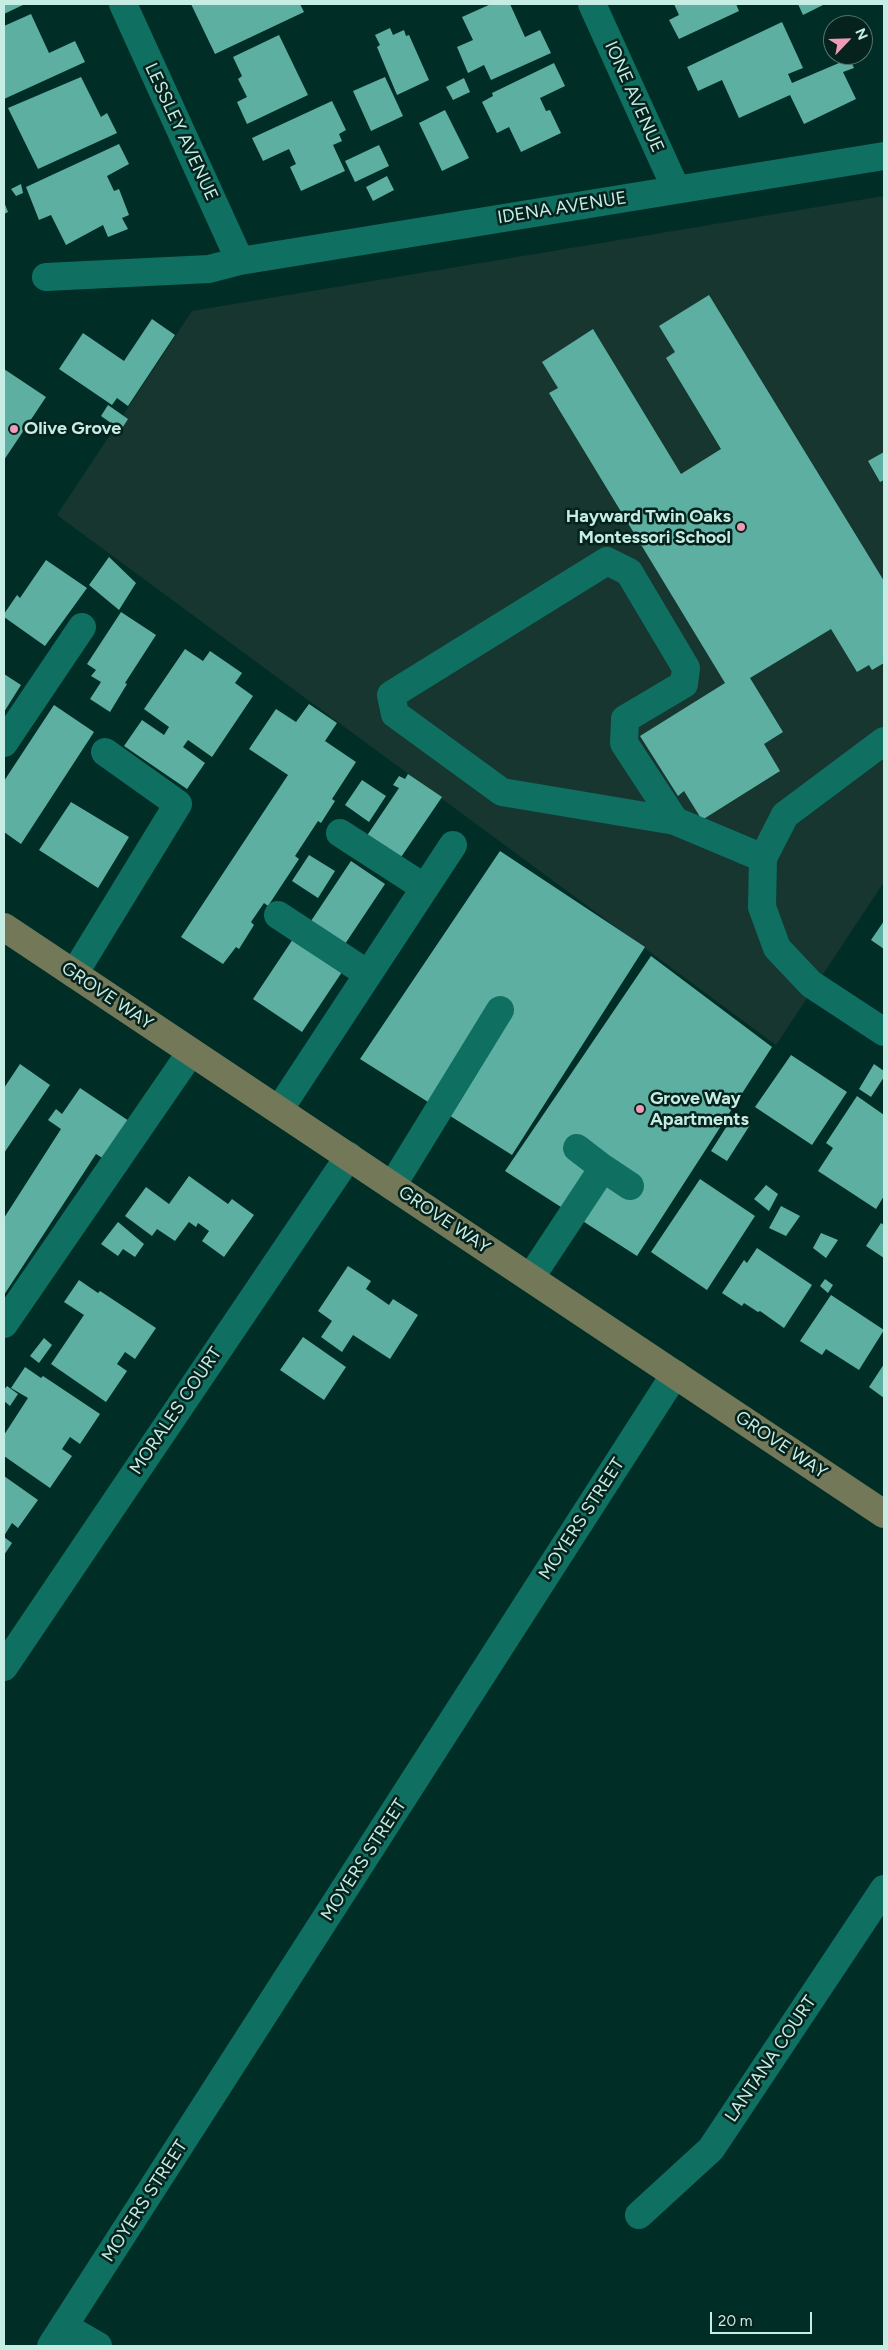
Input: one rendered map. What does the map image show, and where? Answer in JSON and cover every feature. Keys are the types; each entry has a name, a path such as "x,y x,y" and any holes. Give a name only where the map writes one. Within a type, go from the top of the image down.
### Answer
{"main road":[{"name":"GROVE WAY","path":"4,927 884,1514"}],"street":[{"name":"LESSLEY AVENUE","path":"123,4 240,261"},
{"name":"IONE AVENUE","path":"592,4 676,189"},
{"name":"IDENA AVENUE","path":"46,277 208,269 240,261 884,156"},
{"path":"674,821 624,743 625,719 684,684 686,668 629,572 607,561 391,695 395,714 502,792 674,821 763,858"},
{"path":"4,744 82,627"},
{"path":"884,741 785,816 763,858 762,907 777,948 811,984 884,1032"},
{"path":"74,974 178,804 105,752"},
{"path":"340,833 425,888"},
{"path":"279,1110 452,845"},
{"path":"278,915 368,974"},
{"path":"392,1186 500,1010"},
{"path":"4,1324 191,1052"},
{"path":"577,1148 630,1186"},
{"name":"MORALES COURT","path":"4,1667 349,1156"},
{"path":"531,1277 603,1168"},
{"name":"MOYERS STREET","path":"58,2336 675,1374"},
{"name":"LANTANA COURT","path":"639,2215 711,2149 884,1889"},
{"path":"58,2336 98,2346"}],"shaded area":[{"path":"884,196 884,882 776,1045 57,515 192,311"}],"building":[{"path":"4,4 25,4 4,14"},
{"path":"191,4 300,4 304,12 215,54"},
{"path":"491,4 510,4 525,37 540,30 551,53 491,80 484,65 468,73 457,47 473,40 462,17"},
{"path":"674,4 736,4 739,11 679,39 669,20 679,15"},
{"path":"798,4 825,4 803,15"},
{"path":"31,14 49,53 75,41 85,62 4,99 4,26"},
{"path":"782,22 803,68 788,74 792,83 834,65 853,65 854,68 843,72 856,99 804,124 790,95 739,118 722,80 698,91 687,67"},
{"path":"390,28 393,35 404,30 406,36 409,35 429,80 397,95 377,47 380,45 375,35"},
{"path":"279,35 308,95 247,124 237,102 247,97 238,79 242,76 233,57"},
{"path":"554,63 565,86 540,98 546,111 550,110 561,133 521,152 509,127 497,133 482,102 493,96 492,93"},
{"path":"81,77 101,117 107,113 117,133 38,169 8,108"},
{"path":"385,77 403,116 371,131 353,91"},
{"path":"464,78 470,92 453,100 446,87"},
{"path":"332,101 346,130 339,134 342,141 333,145 345,171 301,191 290,167 296,164 289,149 263,161 252,138"},
{"path":"445,110 469,158 442,171 419,123"},
{"path":"119,144 129,164 107,176 114,191 119,189 129,215 122,218 128,229 108,237 103,225 66,245 51,215 39,220 26,187"},
{"path":"379,145 389,166 355,182 345,161"},
{"path":"387,176 394,190 373,201 366,187"},
{"path":"21,184 23,193 16,196 11,189"},
{"path":"4,202 8,212 4,214"},
{"name":"Hayward Twin Oaks Montessori School","path":"709,295 884,581 884,663 872,670 869,665 857,672 831,629 750,678 783,732 764,744 780,771 702,820 684,791 678,796 640,736 725,683 549,393 558,388 542,362 593,329 681,474 721,449 666,358 675,352 659,326"},
{"path":"152,319 175,335 128,406 117,398 112,405 59,369 83,333 124,361"},
{"name":"Olive Grove","path":"4,369 46,397 4,460"},
{"path":"108,405 128,419 121,430 101,416"},
{"path":"884,452 884,480 880,482 868,461"},
{"path":"109,557 136,583 119,610 89,585"},
{"path":"46,560 87,588 45,646 4,617 4,614 17,595 20,598"},
{"path":"121,612 156,635 125,683 127,684 110,712 90,699 101,682 91,676 96,670 87,664"},
{"path":"185,649 203,661 210,651 242,673 235,683 253,696 212,757 188,740 183,747 205,763 187,789 124,746 142,720 164,735 169,727 144,709"},
{"path":"4,674 21,685 4,712"},
{"path":"309,704 337,723 325,741 356,762 332,799 335,801 321,823 318,821 295,856 299,859 268,906 264,903 251,922 254,925 239,949 236,947 223,964 181,937 288,775 249,749 276,709 296,722"},
{"path":"54,705 94,732 21,844 4,832 4,781"},
{"path":"408,774 442,797 397,863 364,840 399,788 393,785 399,776 405,779"},
{"path":"362,780 386,796 369,822 345,805"},
{"path":"71,802 129,837 98,888 39,850"},
{"path":"500,851 645,947 512,1155 360,1059"},
{"path":"309,855 335,871 318,898 292,881"},
{"path":"351,861 385,884 341,950 307,927"},
{"path":"884,921 884,949 871,940"},
{"path":"293,939 342,972 302,1032 253,999"},
{"name":"Grove Way Apartments","path":"651,956 772,1047 637,1256 505,1171"},
{"path":"791,1055 847,1092 812,1145 755,1107"},
{"path":"20,1064 50,1085 4,1153 4,1088"},
{"path":"874,1064 884,1071 884,1077 871,1097 859,1089"},
{"path":"80,1088 129,1121 104,1159 96,1154 4,1295 4,1218 61,1129 48,1120 56,1109 62,1114"},
{"path":"857,1096 884,1115 884,1196 876,1209 818,1171 833,1148 826,1143"},
{"path":"734,1115 750,1125 727,1161 711,1151"},
{"path":"189,1176 228,1204 232,1199 254,1215 224,1257 202,1241 209,1231 198,1223 196,1227 189,1222 175,1241 157,1229 152,1236 125,1216 146,1187 169,1204"},
{"path":"700,1179 755,1216 707,1290 651,1252"},
{"path":"766,1185 778,1194 769,1211 754,1199"},
{"path":"781,1206 800,1216 786,1236 769,1228"},
{"path":"118,1222 144,1244 135,1257 123,1249 118,1256 101,1244"},
{"path":"881,1223 884,1225 884,1258 866,1246"},
{"path":"821,1233 838,1240 826,1258 813,1248"},
{"path":"757,1248 812,1285 784,1328 760,1311 758,1312 744,1303 742,1306 722,1293 744,1260 747,1263"},
{"path":"348,1266 371,1281 366,1289 389,1305 393,1299 418,1315 390,1359 353,1335 342,1352 321,1337 332,1321 318,1311"},
{"path":"825,1279 833,1285 828,1293 820,1286"},
{"path":"79,1280 98,1293 100,1291 156,1328 135,1359 125,1352 117,1364 127,1371 106,1402 51,1364 84,1315 64,1302"},
{"path":"831,1295 884,1330 859,1370 826,1349 822,1355 800,1341"},
{"path":"303,1337 346,1367 324,1400 280,1370"},
{"path":"44,1338 52,1345 39,1363 30,1356"},
{"path":"884,1364 884,1398 869,1387"},
{"path":"25,1367 41,1378 43,1376 100,1414 80,1444 70,1437 62,1449 72,1456 50,1488 4,1456 4,1435 28,1398 11,1388"},
{"path":"7,1386 18,1394 10,1406 4,1401 4,1390"},
{"path":"4,1476 38,1500 18,1528 12,1523 4,1536"},
{"path":"4,1537 12,1543 4,1555"}],"place":[{"name":"Olive Grove","path":"14,429"},
{"name":"Hayward Twin Oaks Montessori School","path":"741,527"},
{"name":"Grove Way Apartments","path":"640,1109"}]}
